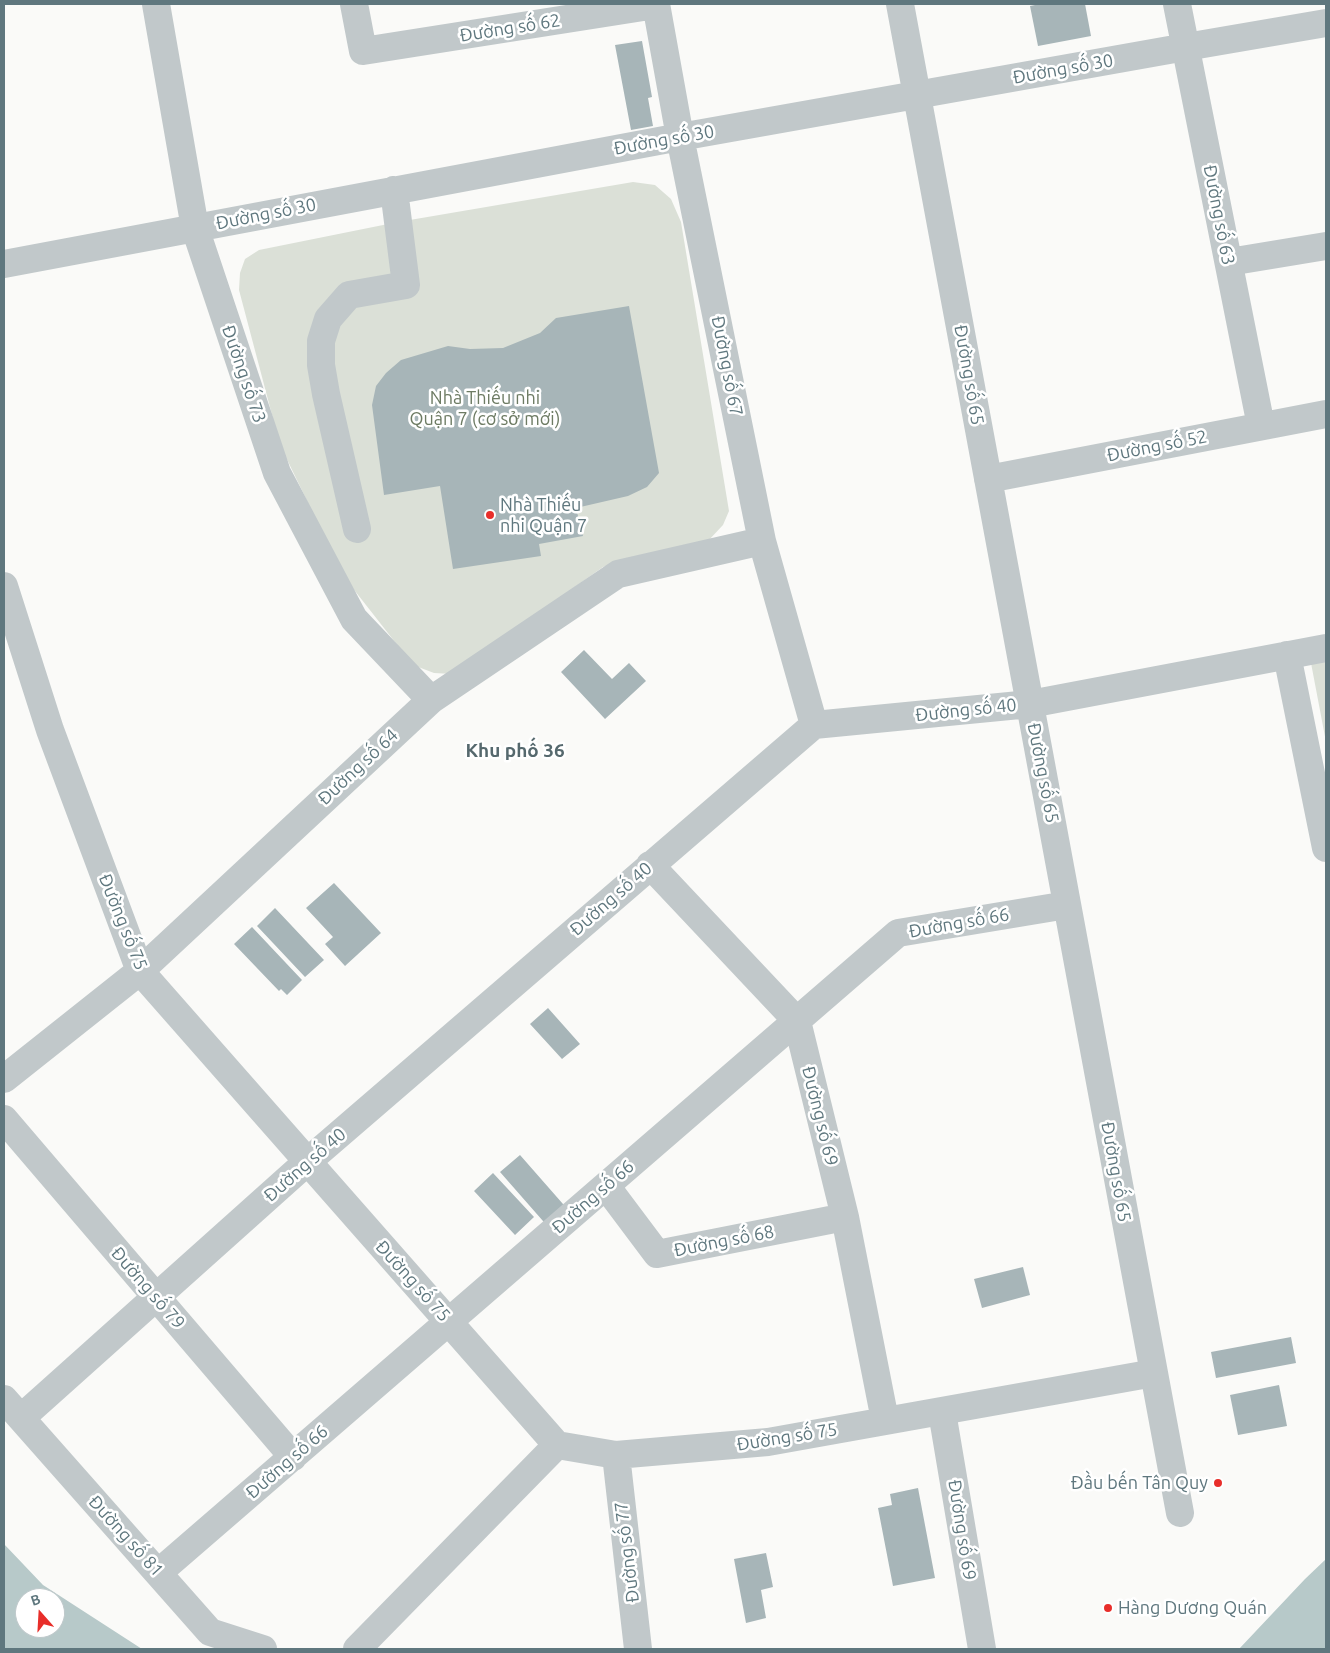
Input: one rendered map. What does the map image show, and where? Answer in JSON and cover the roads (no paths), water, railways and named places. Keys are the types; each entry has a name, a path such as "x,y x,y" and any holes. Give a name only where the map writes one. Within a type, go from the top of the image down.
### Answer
{"street":[{"name":"Đường số 73","path":"156,4 195,228 277,473 354,619 431,700"},
{"name":"Đường số 62","path":"354,4 363,51 656,4"},
{"name":"Đường số 67","path":"656,4 680,137 762,541 814,725"},
{"name":"Đường số 65","path":"900,4 1180,1513"},
{"name":"Đường số 63","path":"1177,4 1261,426"},
{"name":"Đường số 30","path":"4,264 680,137 1326,23"},
{"path":"357,530 326,394 321,365 321,342 328,319 349,295 406,285 394,190"},
{"path":"1229,262 1326,246"},
{"name":"Đường số 52","path":"988,479 1326,414"},
{"name":"Đường số 64","path":"4,1079 140,971 431,700 618,574 762,541"},
{"name":"Đường số 75","path":"4,586 50,730 140,971 557,1445 616,1455 768,1442 1154,1373"},
{"name":"Đường số 40","path":"12,1408 156,1297 307,1162 814,725 1030,704 1326,648"},
{"path":"1287,655 1326,848"},
{"name":"Đường số 69","path":"650,865 797,1022 846,1217 885,1420"},
{"name":"Đường số 66","path":"158,1573 898,933 1067,905"},
{"name":"Đường số 79","path":"4,1119 293,1457"},
{"name":"Đường số 68","path":"606,1186 657,1254 846,1217"},
{"name":"Đường số 81","path":"12,1408 210,1632 263,1649"},
{"name":"Đường số 69","path":"942,1412 982,1649"},
{"path":"357,1649 557,1445"},
{"name":"Đường số 77","path":"616,1455 638,1649"}],"place":[{"name":"Nhà Thiếu nhi Quận 7","path":"490,515"},
{"name":"Đầu bến Tân Quy","path":"1218,1483"},
{"name":"Hàng Dương Quán","path":"1108,1608"}],"district":[{"name":"Khu phố 36","path":"515,751"}],"park label":[{"name":"Nhà Thiếu nhi Quận 7 (cơ sở mới)","path":"485,408"}]}
